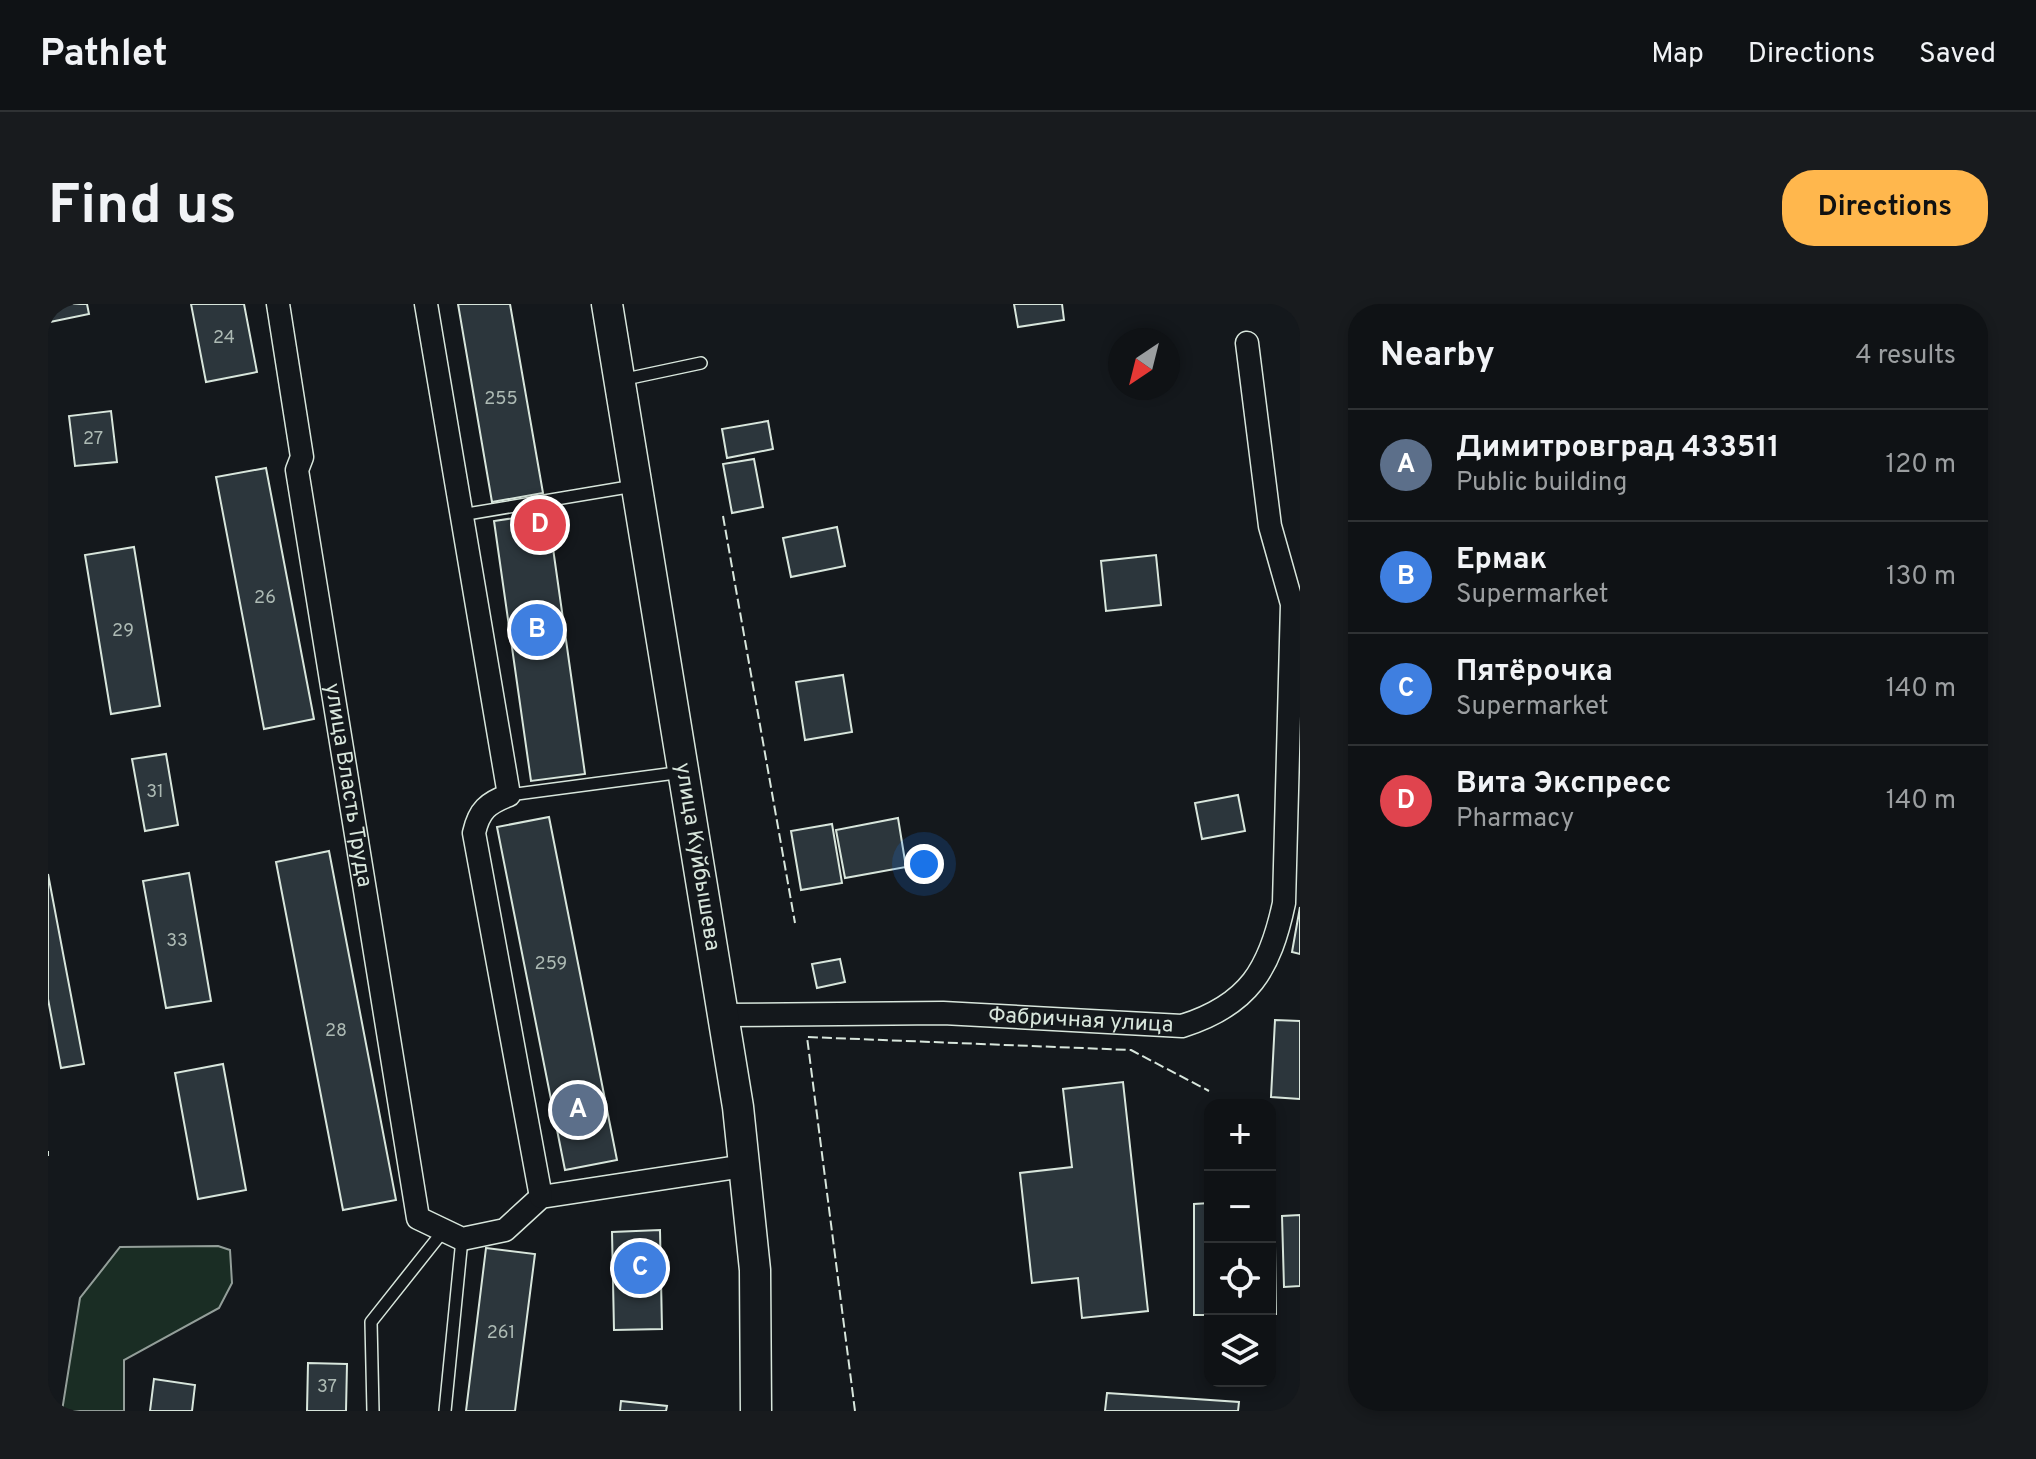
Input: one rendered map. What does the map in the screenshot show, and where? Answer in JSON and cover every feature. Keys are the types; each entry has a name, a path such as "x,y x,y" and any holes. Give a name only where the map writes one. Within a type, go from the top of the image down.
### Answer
{"main road":[{"name":"улица Куйбышева","path":"607,304 723,1015 744,1166 755,1270 756,1411"}],"street":[{"name":"улица Власть Труда","path":"278,304 302,457 297,470 418,1218 453,1235"},
{"path":"426,304 509,795 492,802 478,814 474,833 541,1197"},
{"name":"Фабричная улица","path":"723,1015 943,1013 1182,1026 1217,1015 1252,983 1274,948 1284,903 1292,604 1270,526 1247,343"},
{"path":"453,1235 505,1230 541,1197 744,1166"}],"lane":[{"path":"620,380 701,363"},
{"path":"461,515 636,486"},
{"path":"509,795 684,772"},
{"path":"373,1411 371,1322 453,1235"},
{"path":"445,1411 453,1235"}],"green space":[{"path":"218,1246 230,1250 232,1283 219,1308 124,1360 124,1411 62,1411 80,1298 120,1247"}],"building":[{"path":"48,304 87,304 89,314 50,322"},
{"path":"191,304 244,304 257,372 206,382"},
{"path":"458,304 510,304 543,493 492,502"},
{"path":"1014,304 1062,304 1064,320 1018,327"},
{"path":"111,411 117,462 75,466 69,416"},
{"path":"768,421 773,449 727,458 722,429"},
{"path":"754,459 763,507 732,513 723,464"},
{"path":"266,468 314,719 264,729 216,477"},
{"path":"548,513 585,774 531,781 494,521"},
{"path":"837,527 845,566 791,577 783,538"},
{"path":"134,547 160,706 111,714 85,555"},
{"path":"1156,555 1161,605 1106,611 1101,561"},
{"path":"843,675 852,732 805,740 796,682"},
{"path":"166,754 178,825 145,831 132,759"},
{"path":"1238,795 1245,831 1202,839 1195,803"},
{"path":"549,817 617,1160 565,1170 497,827"},
{"path":"898,818 906,867 845,878 836,830"},
{"path":"832,824 842,883 801,890 791,831"},
{"path":"329,851 396,1200 343,1210 276,862"},
{"path":"189,873 211,1001 166,1008 143,881"},
{"path":"48,874 84,1064 61,1068 48,999"},
{"path":"1300,907 1300,954 1292,952"},
{"path":"840,959 845,982 817,988 812,964"},
{"path":"1275,1020 1300,1021 1300,1099 1271,1097"},
{"path":"223,1064 246,1190 198,1199 175,1073"},
{"path":"1123,1082 1148,1311 1082,1318 1078,1278 1032,1283 1020,1173 1072,1167 1063,1089"},
{"path":"1204,1203 1204,1315 1194,1315 1194,1204"},
{"path":"1300,1215 1300,1286 1284,1287 1282,1216"},
{"path":"660,1230 662,1329 614,1330 612,1232"},
{"path":"486,1248 535,1254 515,1411 466,1411"},
{"path":"308,1363 347,1364 346,1411 307,1411"},
{"path":"154,1379 195,1385 192,1411 150,1411"},
{"path":"1107,1393 1239,1402 1238,1411 1105,1411"},
{"path":"621,1401 667,1406 666,1411 620,1411"}],"fence":[{"path":"723,516 795,923"},
{"path":"855,1411 807,1037 1131,1050 1209,1091"},
{"path":"48,1151 48,1156"}],"place":[{"name":"Вита Экспресс","path":"540,525"},
{"name":"Ермак","path":"537,630"},
{"name":"Димитровград 433511","path":"578,1110"},
{"name":"Пятёрочка","path":"640,1268"}]}
